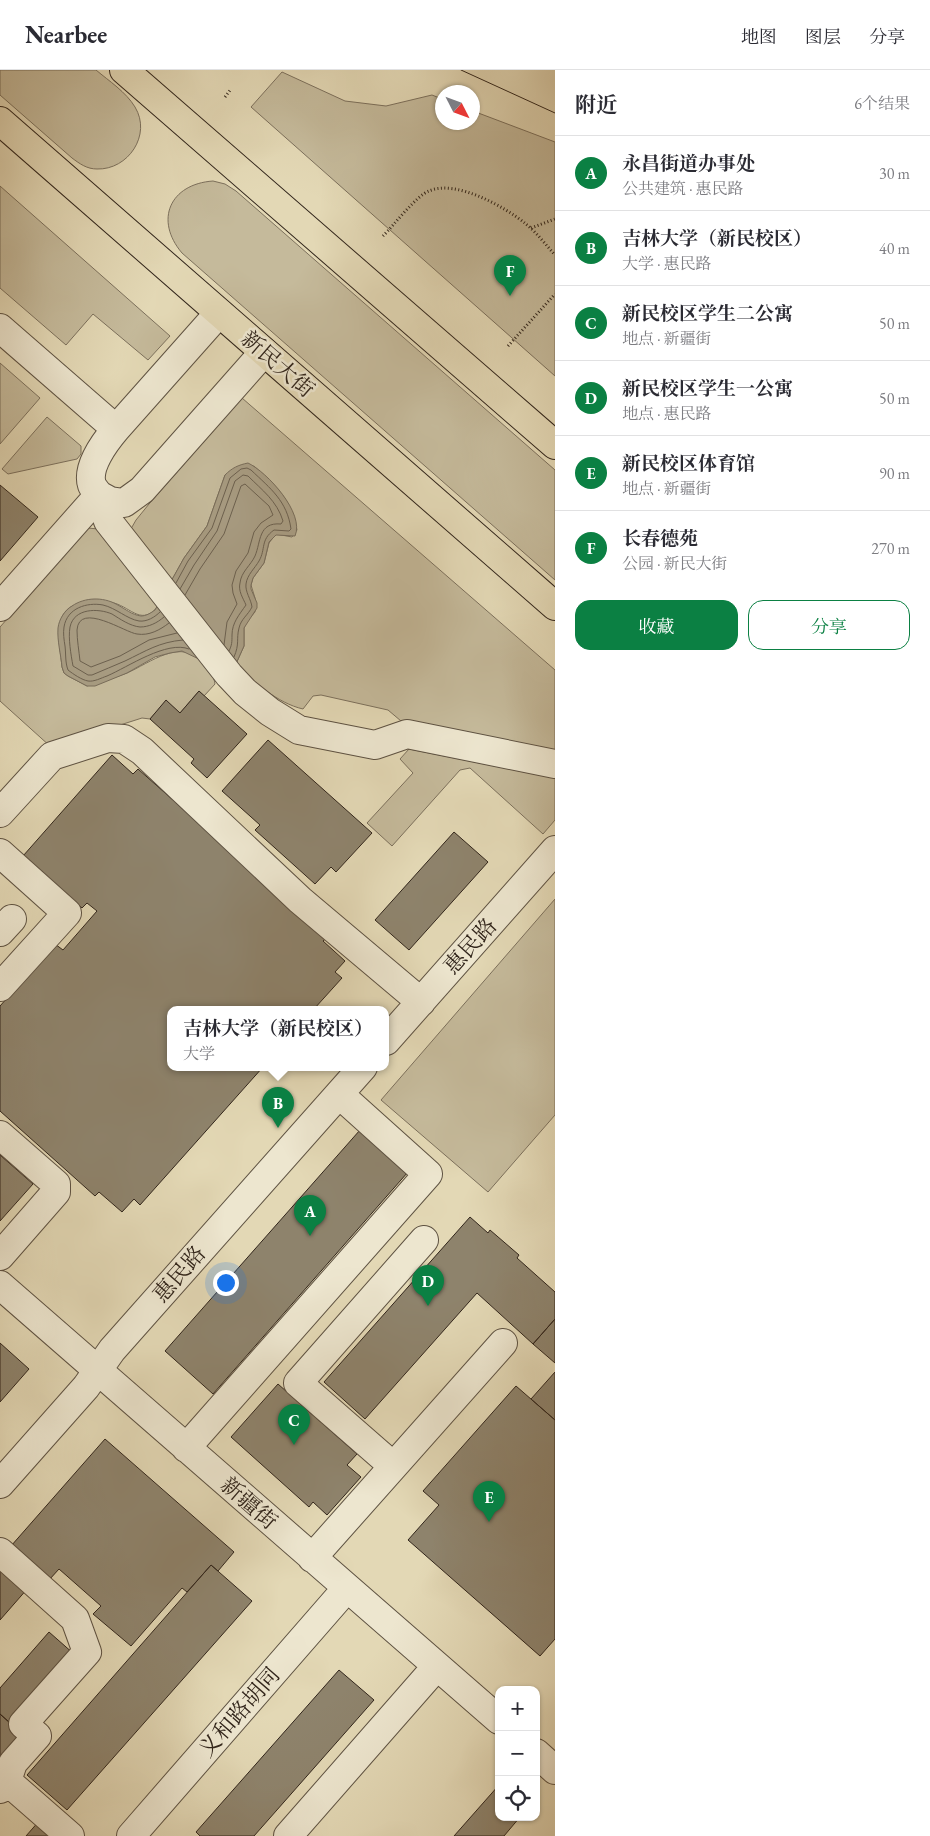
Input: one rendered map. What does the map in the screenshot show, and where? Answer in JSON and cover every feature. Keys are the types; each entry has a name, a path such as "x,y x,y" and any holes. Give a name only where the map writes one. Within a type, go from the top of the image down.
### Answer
{"main road":[{"path":"124,70 555,445"},
{"name":"新民大街","path":"0,121 555,606"}],"street":[{"path":"219,313 100,448 92,472 92,485 99,495 108,522 229,675 245,692 270,712 299,730 375,746 407,734 555,764"},
{"path":"0,328 116,429"},
{"path":"99,495 110,501 124,503 142,490 264,352"},
{"path":"0,607 99,495"},
{"path":"0,814 52,756 108,738 124,739 142,751 300,900 421,1002"},
{"name":"惠民路","path":"389,1038 555,850"},
{"path":"0,853 67,913 0,987"},
{"name":"惠民路","path":"0,1484 86,1387 112,1350 359,1071"},
{"path":"186,1448 428,1174 339,1094"},
{"path":"0,1135 56,1184 56,1192 0,1256"},
{"path":"393,1466 298,1383 424,1240"},
{"name":"新疆街","path":"0,1285 495,1717"},
{"path":"312,1558 503,1342"},
{"path":"0,1552 75,1619 87,1652 23,1724 37,1736 13,1763 4,1785 70,1836"},
{"name":"义和路胡同","path":"131,1836 347,1588"},
{"path":"288,1836 437,1666"},
{"path":"540,1757 555,1770"}],"path":[{"path":"224,96 231,89"},
{"path":"383,236 427,191 438,188 453,188 478,196 505,210 531,228 555,255"},
{"path":"531,228 555,219"},
{"path":"508,346 555,294"}],"shaded area":[{"path":"0,70 96,70 122,92 135,107 140,118 141,129 134,149 118,164 108,168 93,169 81,164 0,95"},
{"path":"282,72 345,101 386,106 432,95 435,96 435,130 480,130 480,114 555,142 555,376 251,107"},
{"path":"213,181 225,184 236,191 555,470 555,580 182,253 174,241 169,228 168,217 171,206 177,196 186,189"},
{"path":"0,186 170,336 148,360 93,314 66,345 0,288"},
{"path":"0,363 40,398 0,444"},
{"path":"242,398 555,670 555,754 401,721 388,710 321,695 313,696 303,709 275,697 235,666 244,646 244,628 255,612 255,598 251,585 253,578 264,563 269,543 276,534 292,537 297,530 291,510 282,494 254,466 225,475 207,526 184,558 168,587 128,534 149,504"},
{"path":"47,417 81,446 81,454 77,459 8,474 2,469"},
{"path":"88,528 98,529 159,605 147,615 137,614 111,602 78,604 69,608 63,615 59,634 64,673 87,686 127,673 166,654 186,652 195,656 204,664 215,684 204,696 199,691 180,713 166,701 150,719 142,718 51,747 0,701 0,627"},
{"path":"409,749 555,778 555,820 543,834 470,768 460,770 392,846 367,823 413,773 400,759"},
{"path":"555,899 555,1115 488,1192 381,1100"}],"water":[{"path":"248,463 265,475 282,494 295,516 297,527 295,536 276,535 269,542 264,563 253,578 251,585 257,608 244,628 244,646 235,666 201,660 182,651 155,657 127,673 95,686 87,686 64,673 58,628 65,612 77,603 94,599 111,602 131,613 141,616 155,610 184,558 207,526 225,475 235,467"}],"building":[{"path":"0,485 38,517 0,561"},
{"path":"199,691 247,734 207,778 191,763 194,759 150,719 166,700 180,713"},
{"path":"268,740 372,833 336,872 331,867 315,884 255,830 260,825 222,791"},
{"path":"112,755 133,774 138,769 328,937 323,941 345,961 335,972 342,978 317,1006 167,1006 167,1071 259,1071 140,1205 134,1199 122,1212 99,1192 95,1196 0,1111 0,1006 55,944 63,950 97,911 87,903 82,908 23,856"},
{"path":"454,832 488,862 409,950 375,920"},
{"path":"360,1130 408,1172 213,1394 165,1351"},
{"path":"0,1155 33,1184 0,1221"},
{"path":"470,1217 488,1233 490,1230 519,1255 517,1258 555,1292 555,1319 533,1344 477,1293 365,1419 324,1382"},
{"path":"555,1319 555,1363 533,1344"},
{"path":"0,1343 29,1369 0,1402"},
{"path":"555,1372 555,1420 531,1399"},
{"path":"278,1384 357,1454 347,1465 361,1477 327,1515 313,1502 309,1507 231,1437"},
{"path":"516,1386 555,1420 555,1639 540,1656 408,1540 439,1505 423,1491"},
{"path":"105,1439 234,1552 218,1571 211,1565 187,1592 182,1588 131,1646 93,1614 101,1606 59,1569 49,1580 11,1546"},
{"path":"0,1564 28,1588 0,1620"},
{"path":"211,1565 252,1601 67,1810 27,1775"},
{"path":"49,1632 74,1654 11,1724 0,1714 0,1688"},
{"path":"339,1670 374,1700 254,1836 200,1836 196,1832"},
{"path":"0,1714 26,1737 0,1764"},
{"path":"495,1790 495,1821 517,1821 504,1836 454,1836"},
{"path":"40,1820 58,1836 26,1836"}],"tram line":[{"path":"461,70 555,113"}],"place":[{"name":"长春德苑","path":"510,296"},
{"name":"吉林大学（新民校区）","path":"278,1128"},
{"name":"永昌街道办事处","path":"310,1236"},
{"name":"新民校区学生一公寓","path":"428,1306"},
{"name":"新民校区学生二公寓","path":"294,1445"},
{"name":"新民校区体育馆","path":"489,1522"}]}
